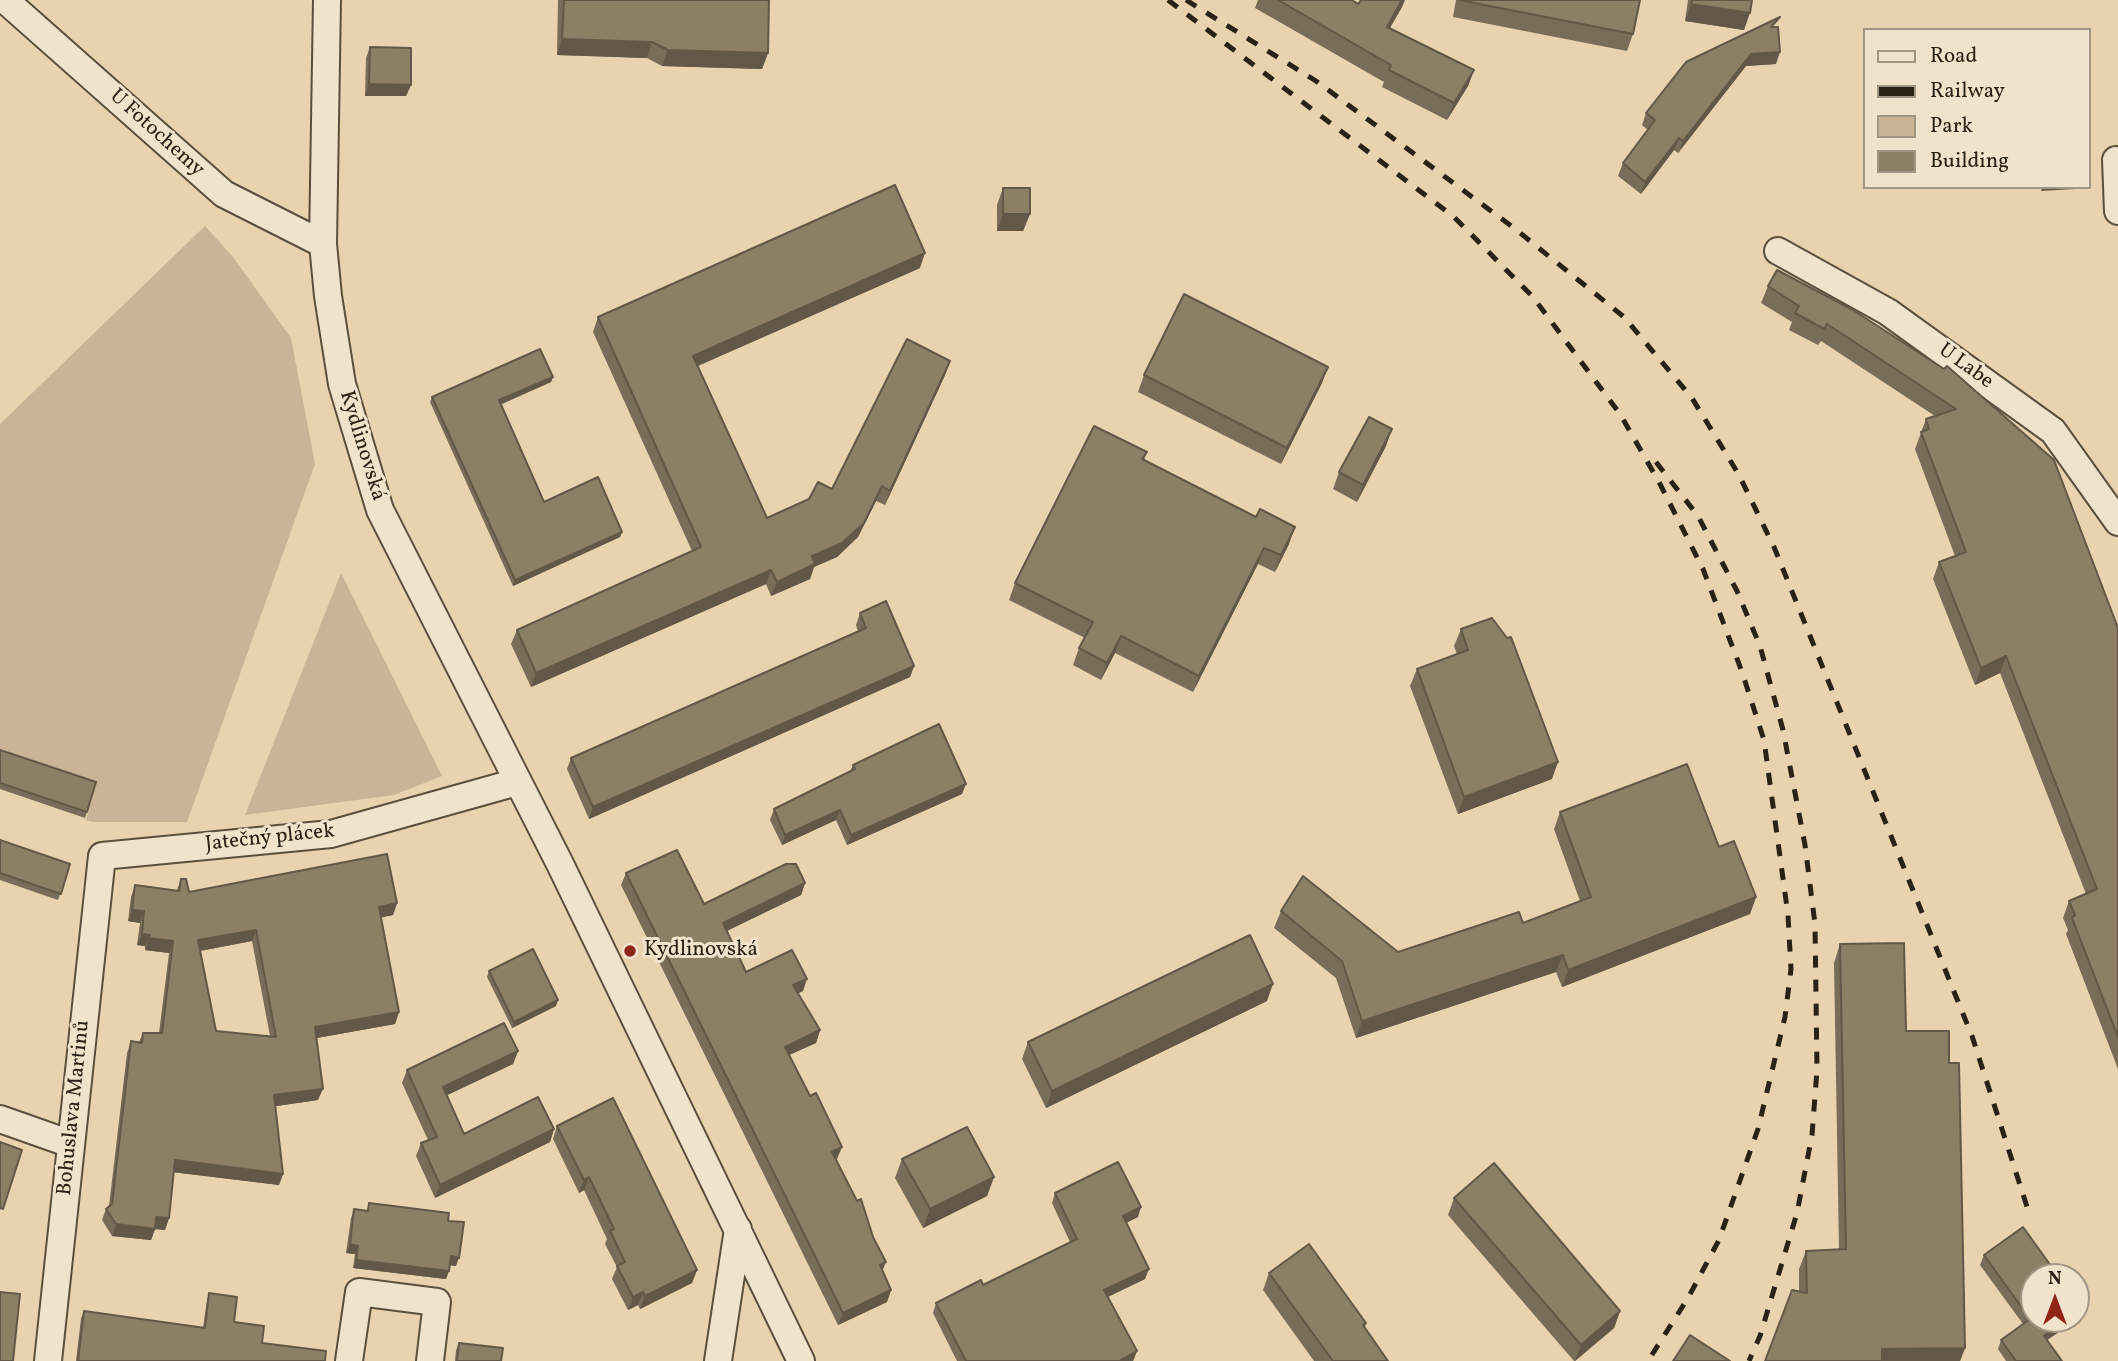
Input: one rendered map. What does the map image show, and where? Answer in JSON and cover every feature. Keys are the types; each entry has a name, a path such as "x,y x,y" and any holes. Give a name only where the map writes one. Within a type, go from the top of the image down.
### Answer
{"street":[{"name":"U Fotochemy","path":"5,0 224,194 323,244"},
{"name":"Kydlinovská","path":"327,0 323,244 340,376 380,510 560,864 801,1361"},
{"path":"2116,160 2118,211"},
{"name":"U Labe","path":"1777,251 1888,312 2053,431 2117,516"},
{"name":"Jatečný plácek","path":"102,856 331,834 517,782"},
{"name":"Bohuslava Martinů","path":"48,1361 102,856"},
{"path":"0,1119 71,1144"},
{"path":"718,1361 738,1229"},
{"path":"349,1361 359,1292 438,1301 430,1361"}],"green space":[{"path":"205,226 233,257 291,338 315,464 187,822 93,822 86,820 96,786 0,753 0,424"},
{"path":"341,573 442,776 394,795 245,815"}],"building":[{"path":"564,0 769,0 768,53 668,50 652,42 562,39"},
{"path":"1278,0 1352,0 1358,4 1361,0 1402,0 1387,27 1474,70 1454,103 1389,70 1391,65"},
{"path":"1459,0 1640,0 1633,34"},
{"path":"1692,0 1752,0 1750,13 1691,4"},
{"path":"1780,17 1771,27 1778,27 1780,52 1751,54 1683,141 1679,138 1645,182 1623,163 1655,120 1646,113 1686,62"},
{"path":"370,47 411,48 411,85 369,84"},
{"path":"895,185 925,253 693,356 767,518 809,499 818,482 832,489 907,339 950,361 890,491 882,486 864,523 842,543 812,556 815,564 777,582 771,570 536,673 517,630 701,547 598,317"},
{"path":"1003,188 1030,188 1030,214 1003,214"},
{"path":"1777,270 1853,310 1944,369 1947,366 2054,460 2118,628 2118,1037 2072,918 2075,915 2069,901 2097,889 2006,656 1981,668 1939,562 1966,552 1921,432 1929,429 1926,419 1956,409 1827,324 1824,329 1795,313 1799,306 1768,286"},
{"path":"1184,294 1328,367 1287,448 1144,375"},
{"path":"540,349 553,377 499,400 544,502 598,477 622,532 515,580 432,397"},
{"path":"1369,417 1392,429 1363,485 1339,472"},
{"path":"1094,426 1147,452 1142,459 1256,517 1260,509 1295,527 1281,555 1264,548 1199,676 1121,636 1107,663 1079,648 1093,622 1015,583"},
{"path":"886,601 914,666 593,807 571,758 866,628 860,613"},
{"path":"1492,618 1507,638 1511,637 1558,762 1464,797 1417,669 1468,650 1461,629"},
{"path":"939,724 966,784 851,835 840,810 785,835 774,809 855,769 853,765"},
{"path":"0,750 96,782 87,812 0,783"},
{"path":"1687,764 1719,847 1734,841 1756,897 1568,970 1563,955 1362,1021 1342,961 1281,911 1303,876 1398,952 1519,912 1523,923 1591,897 1560,812"},
{"path":"0,840 70,864 61,894 0,873"},
{"path":"677,850 704,904 786,864 796,864 805,883 723,923 746,972 792,950 807,979 793,985 820,1030 785,1047 810,1096 816,1093 842,1147 832,1152 857,1201 861,1199 873,1237 886,1262 880,1265 891,1290 843,1313 626,873"},
{"path":"387,854 397,903 379,907 399,1012 315,1027 323,1089 274,1095 283,1174 175,1160 169,1218 156,1217 155,1229 116,1224 106,1209 112,1204 131,1041 142,1043 143,1033 162,1033 173,941 149,938 150,935 142,934 144,911 132,910 135,885 179,891 181,879 186,879 189,892","holes":["256,930 276,1037 216,1031 198,940"]},
{"path":"1250,935 1273,984 1052,1091 1028,1042"},
{"path":"1904,943 1906,1031 1949,1031 1949,1063 1959,1063 1965,1348 1882,1349 1882,1361 1765,1361 1792,1290 1807,1293 1806,1251 1846,1249 1840,944"},
{"path":"533,949 558,1000 514,1022 489,971"},
{"path":"504,1023 518,1051 443,1087 464,1134 538,1097 554,1129 440,1185 421,1143 437,1137 407,1070"},
{"path":"613,1098 697,1270 645,1296 643,1292 633,1297 617,1266 625,1262 610,1231 614,1229 589,1177 584,1180 557,1126"},
{"path":"967,1127 994,1177 930,1209 902,1159"},
{"path":"0,1142 22,1150 3,1209 0,1208"},
{"path":"1118,1162 1141,1207 1123,1216 1149,1269 1104,1290 1137,1351 1119,1361 966,1361 936,1303 981,1280 983,1285 1077,1239 1055,1193"},
{"path":"1494,1163 1620,1311 1581,1345 1454,1198"},
{"path":"369,1203 449,1213 448,1221 464,1222 459,1258 451,1256 449,1271 356,1260 358,1246 350,1244 354,1209 368,1211"},
{"path":"2023,1227 2049,1263 2020,1263 2020,1305 1984,1255"},
{"path":"1309,1244 1366,1323 1363,1325 1388,1361 1333,1361 1269,1273"},
{"path":"0,1292 20,1294 13,1361 0,1361"},
{"path":"209,1293 237,1297 234,1322 264,1326 262,1343 326,1351 325,1361 78,1361 84,1311 205,1328"},
{"path":"2020,1326 2020,1333 2048,1333 2044,1336 2062,1361 2016,1361 2001,1340"},
{"path":"1690,1335 1730,1361 1673,1361"},
{"path":"459,1343 503,1348 501,1361 457,1361"}],"railway":[{"path":"1168,0 1454,217 1533,297 1620,414 1659,482 1703,569 1742,672 1764,740 1788,915 1791,969 1785,1017 1758,1129 1719,1240 1688,1298 1648,1361"},
{"path":"1186,0 1316,81 1514,228 1624,317 1692,398 1739,475 1774,547 1972,1036 2030,1216"},
{"path":"1656,462 1698,516 1737,591 1760,646 1783,730 1805,845 1815,924 1817,1070 1812,1135 1797,1213 1760,1336 1749,1361"}],"place":[{"name":"Kydlinovská","path":"630,951"}]}
